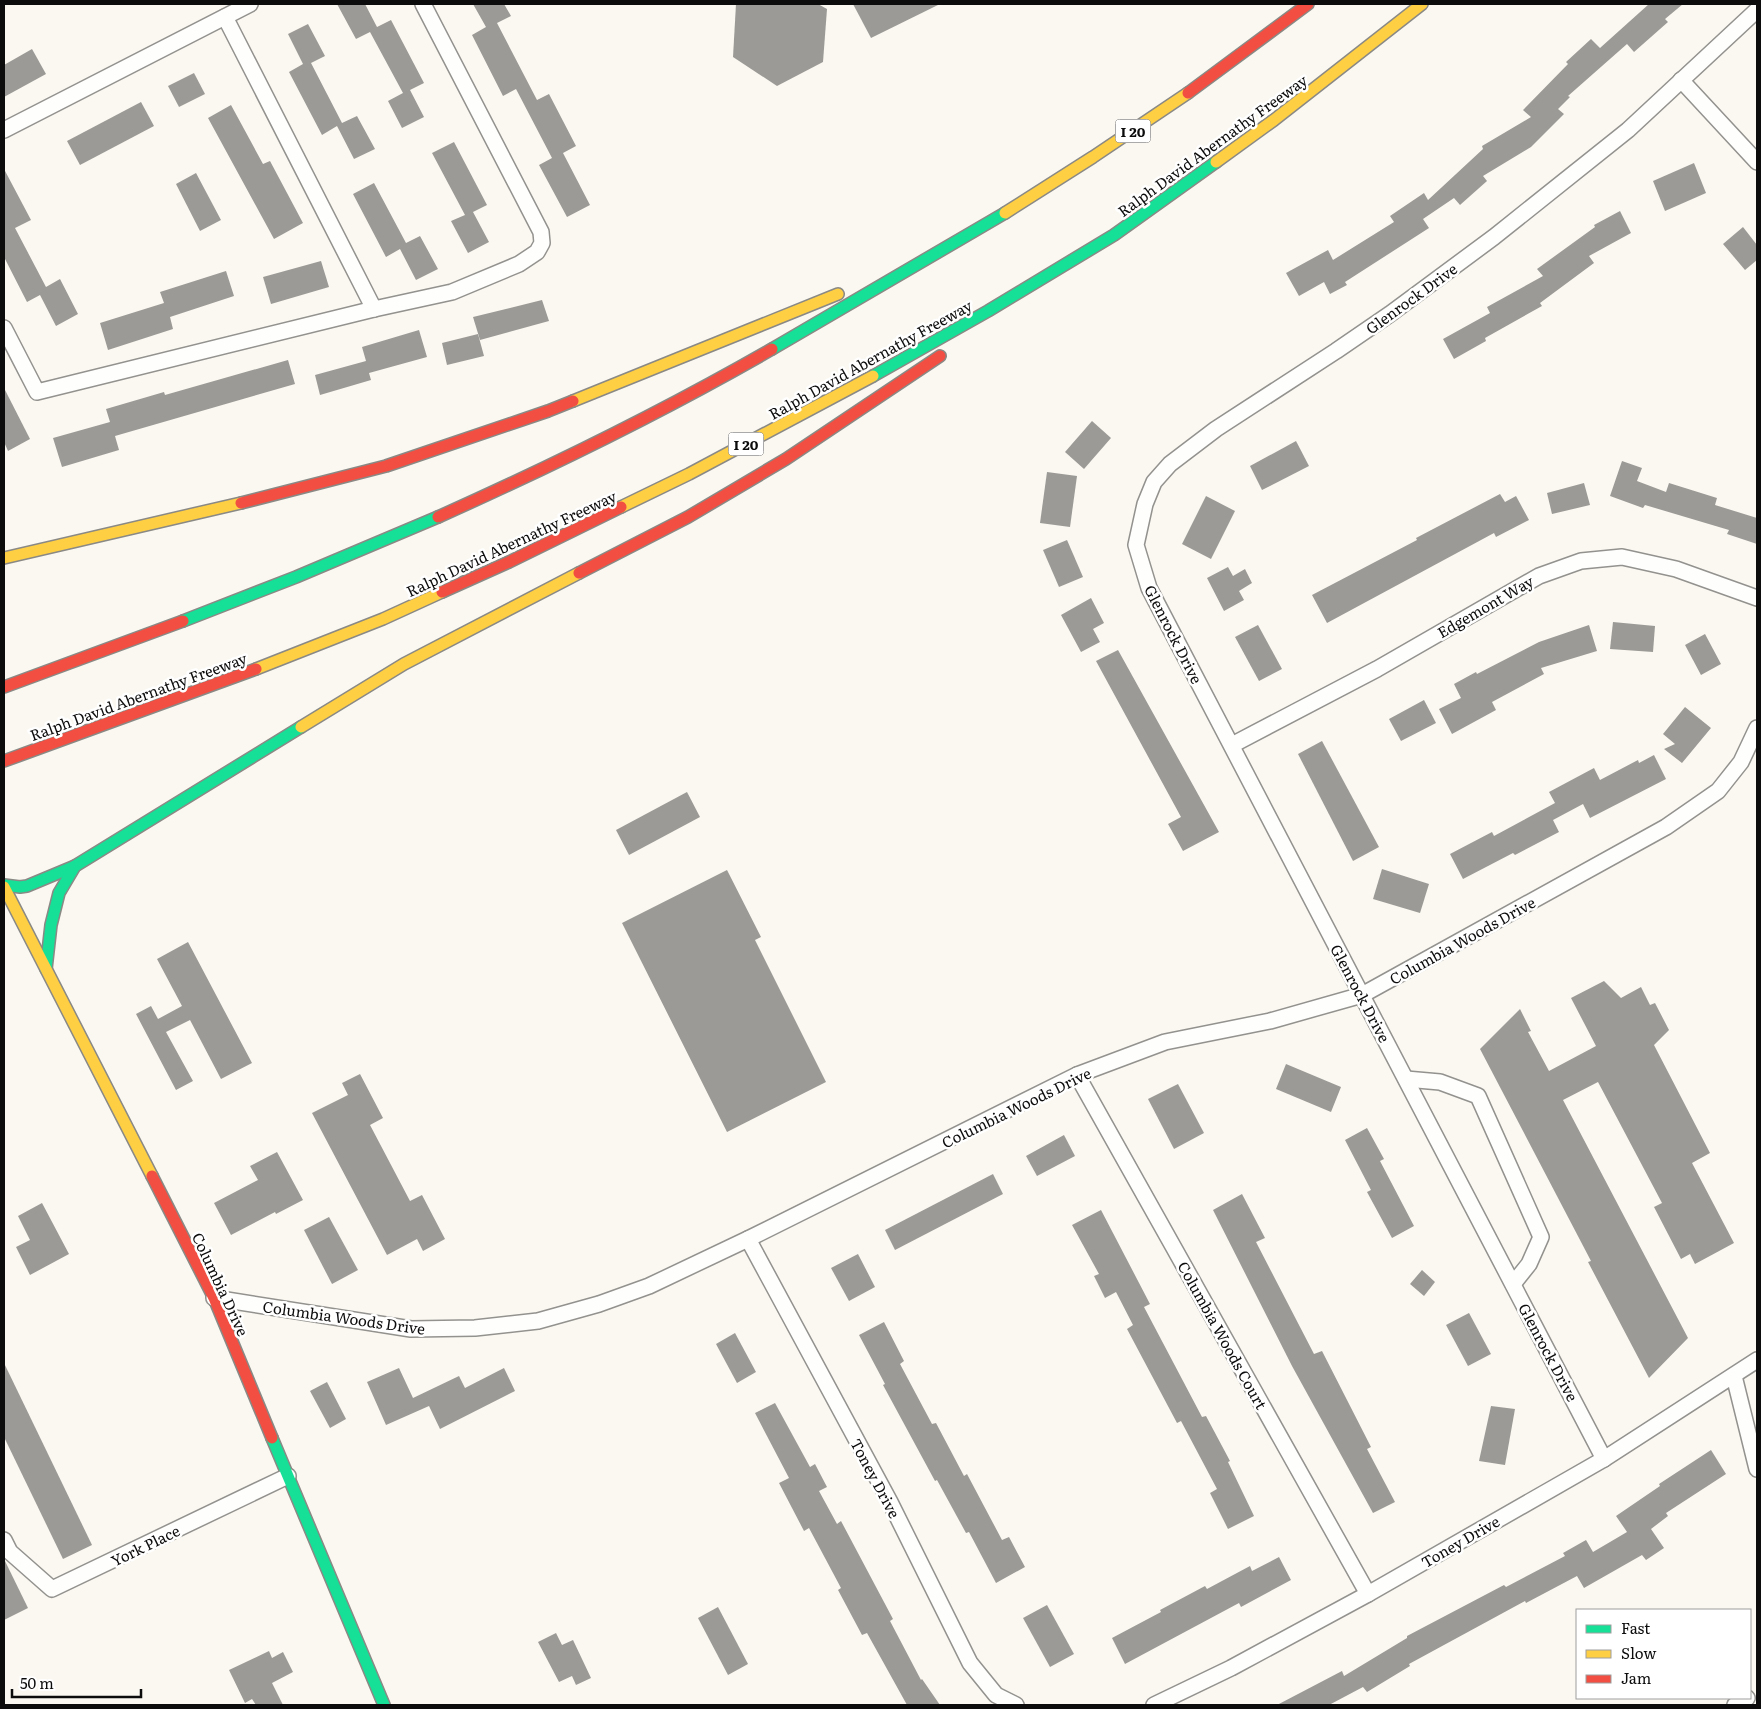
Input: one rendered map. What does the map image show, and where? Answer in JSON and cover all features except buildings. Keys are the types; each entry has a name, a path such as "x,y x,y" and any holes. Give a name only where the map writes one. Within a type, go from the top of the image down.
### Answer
{"main road":[{"name":"I 20","path":"4,687 260,591 392,537 544,468 689,395 950,247 1084,164 1192,90 1308,4"},
{"name":"Ralph David Abernathy Freeway","path":"4,761 247,672 383,619 510,562 689,474 862,382 988,311 1114,235 1274,120 1422,4"},
{"path":"977,331 1114,235"},
{"path":"4,558 219,509 386,466 548,410 849,290 950,247"},
{"path":"4,886 19,887 36,883 64,869 76,866 404,664 688,517 786,459 953,348"},
{"path":"46,970 51,925 60,893 76,866"},
{"name":"Columbia Drive","path":"4,886 214,1298 384,1705"}],"street":[{"path":"4,130 250,4"},
{"path":"4,328 37,392 374,309 452,292 519,264 537,252 542,243 540,232 423,4"},
{"name":"Glenrock Drive","path":"1604,1459 1150,588 1136,545 1145,504 1154,482 1170,464 1216,429 1336,351 1494,238 1628,130 1757,10"},
{"path":"225,17 374,309"},
{"path":"1682,80 1757,162"},
{"name":"Edgemont Way","path":"1232,745 1377,669 1539,576 1581,561 1622,557 1676,569 1757,598"},
{"name":"Columbia Woods Drive","path":"214,1298 411,1329 475,1328 538,1321 599,1304 649,1286 748,1239 1077,1075 1165,1042 1270,1020 1362,995 1666,827 1718,791 1740,762 1757,728"},
{"name":"Columbia Woods Court","path":"1077,1075 1368,1594"},
{"path":"1406,1079 1440,1082 1478,1096 1541,1237 1529,1264 1513,1284"},
{"name":"Toney Drive","path":"748,1239 890,1502 970,1663 996,1695 1016,1705"},
{"name":"Toney Drive","path":"1154,1705 1232,1668 1368,1594 1604,1459 1757,1360"},
{"path":"1734,1376 1757,1469"},
{"name":"York Place","path":"6,1549 52,1589 288,1476"}],"traffic: fast":[{"path":"873,376 988,311 1114,235 1216,162"},
{"path":"772,349 1005,213"},
{"path":"183,621 296,577 438,517"},
{"path":"46,969 51,925 59,893 75,866 301,727"},
{"path":"4,885 27,886 75,866"},
{"path":"272,1438 384,1705"}],"traffic: slow":[{"path":"1216,162 1274,120 1422,4"},
{"path":"1005,213 1188,93"},
{"path":"573,401 838,294"},
{"path":"621,507 689,474 873,376"},
{"path":"4,558 241,503"},
{"path":"301,727 404,664 579,573"},
{"path":"256,669 383,619 442,592"},
{"path":"4,887 152,1176"}],"traffic: jam":[{"path":"1188,93 1308,4"},
{"path":"438,517 607,437 772,349"},
{"path":"579,573 688,517 786,459 940,356"},
{"path":"241,503 386,466 573,401"},
{"path":"442,592 509,562 621,507"},
{"path":"4,687 183,621"},
{"path":"4,761 256,669"},
{"path":"152,1176 214,1298 272,1438"}]}
